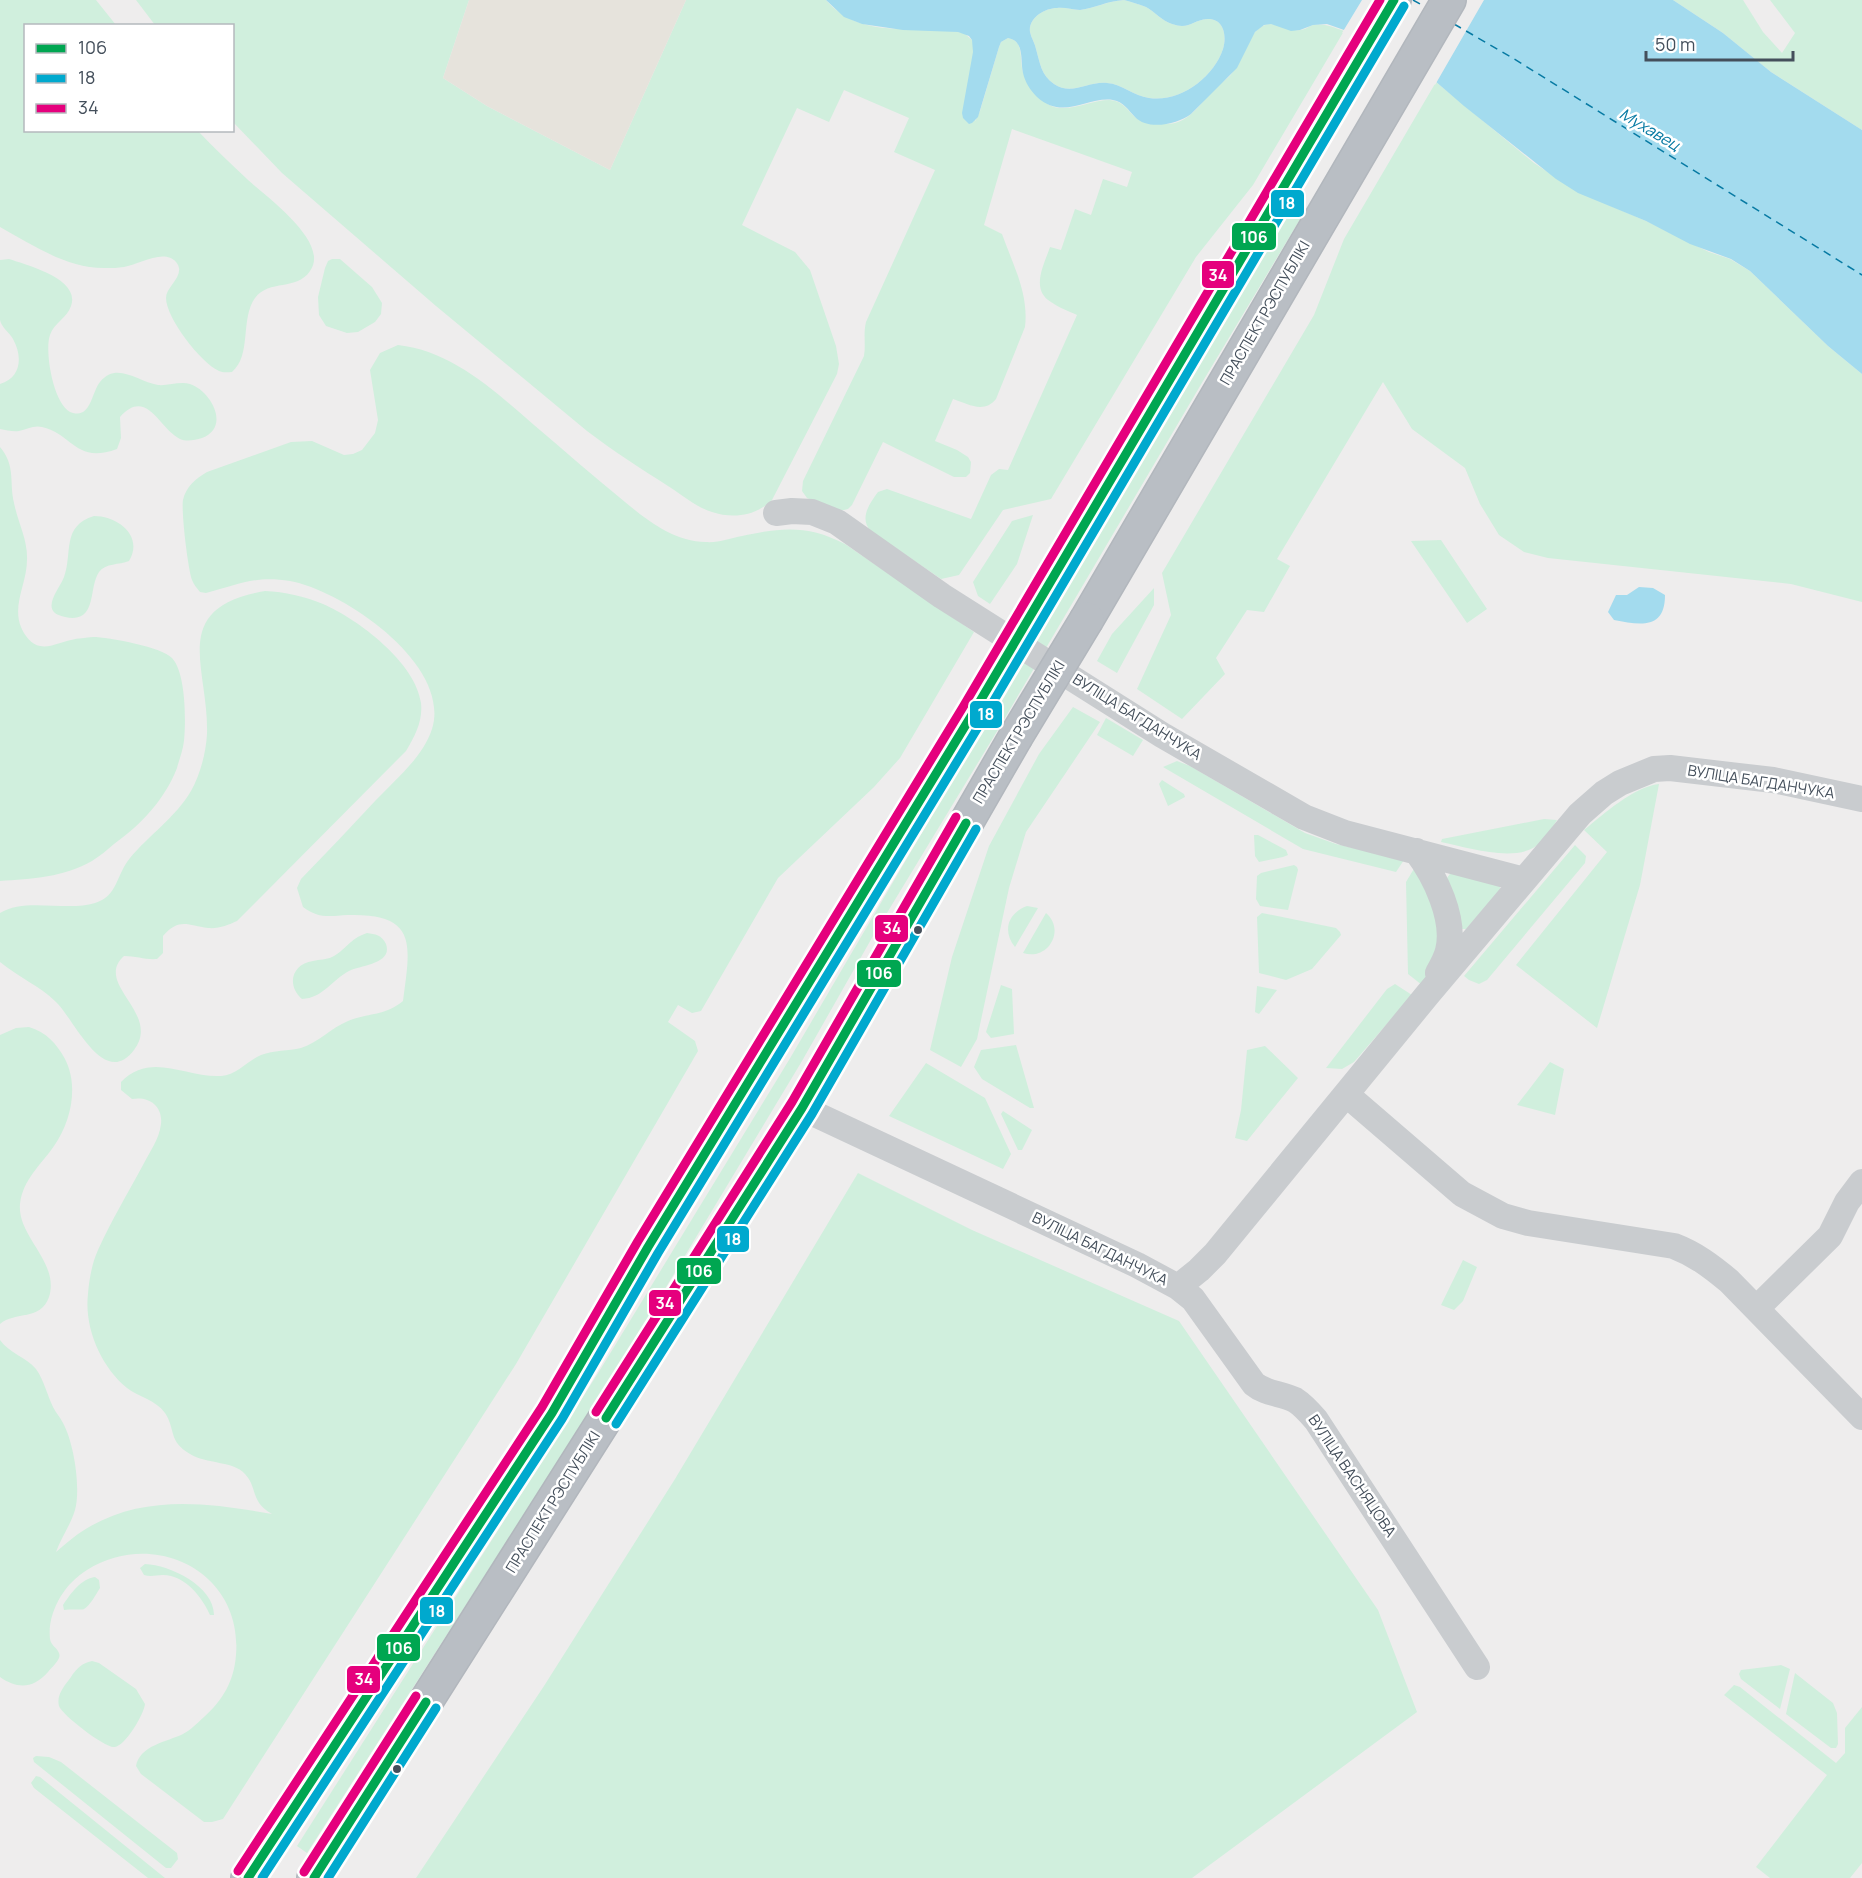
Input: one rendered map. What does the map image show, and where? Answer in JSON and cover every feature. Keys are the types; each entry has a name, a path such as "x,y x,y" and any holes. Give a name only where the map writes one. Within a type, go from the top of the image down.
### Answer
{"highway":[{"path":"249,1878 552,1413 648,1247 973,713 1394,0"},
{"name":"ПРАСПЕКТ РЭСПУБЛІКІ","path":"314,1878 802,1108 1014,738 1087,619 1449,0"}],"street":[{"name":"ВУЛІЦА БАГДАНЧУКА","path":"776,513 812,512 837,522 942,596 1162,735 1304,818 1345,833 1524,880"},
{"name":"ВУЛІЦА БАГДАНЧУКА","path":"802,1108 1137,1265 1178,1287 1215,1254 1428,994 1590,804 1620,783 1654,769 1686,769 1773,780 1862,799"},
{"name":"ВУЛІЦА БАГДАНЧУКА","path":"1416,851 1436,880 1449,934 1446,956 1428,994"},
{"path":"1347,1095 1462,1194 1503,1216 1528,1223 1674,1246 1691,1253 1729,1281 1862,1417"},
{"path":"1757,1308 1830,1236 1847,1202 1862,1182"},
{"name":"ВУЛІЦА ВАСНЯЦОВА","path":"1178,1287 1200,1306 1254,1384 1266,1391 1293,1399 1316,1420 1477,1667"}],"green space":[{"path":"0,0 96,0 115,24 24,24 24,132 199,132 293,220 312,247 314,259 310,271 298,281 275,286 261,292 255,298 248,316 242,356 232,372 224,372 212,366 194,350 172,317 166,298 178,276 179,267 171,258 151,258 122,267 78,265 51,255 0,227"},
{"path":"136,0 469,0 443,78 487,106 610,170 686,0 826,0 840,13 873,26 964,33 972,40 974,46 975,121 999,47 1001,42 1008,38 1017,43 1019,47 1023,72 1032,87 1051,106 1067,108 1110,100 1122,104 1139,120 1166,124 1187,118 1228,77 1259,28 1273,24 1296,30 1321,25 1344,31 1253,185 1196,257 1051,499 1003,510 959,575 941,579 871,531 866,522 869,506 878,492 887,489 971,519 991,475 999,469 1008,470 1077,315 1054,304 1045,297 1041,290 1040,276 1050,247 1061,250 1075,209 1091,215 1103,179 1127,187 1132,172 1012,129 984,225 1002,234 1025,303 1025,327 996,399 991,404 981,407 953,399 935,441 968,457 971,462 970,473 966,477 954,477 883,442 852,505 848,509 836,512 807,498 802,491 803,481 864,356 866,322 935,170 894,152 909,118 844,90 829,122 797,108 742,225 795,252 810,270 836,346 839,364 837,374 772,500 752,513 720,514 695,504 587,431 436,306 282,173 234,123 234,24 154,24"},
{"path":"1124,0 1146,7 1165,21 1178,26 1207,19 1217,21 1224,34 1223,49 1219,59 1204,78 1194,86 1184,92 1161,98 1144,97 1118,85 1107,83 1067,89 1054,84 1046,77 1031,34 1030,27 1034,18 1052,8 1080,10"},
{"path":"1673,0 1743,0 1763,32 1782,53 1795,33 1770,0 1862,0 1862,130 1771,72 1723,33"},
{"path":"1436,82 1534,163 1578,192 1646,221 1709,252 1730,259 1750,271 1828,346 1862,374 1862,602 1791,584 1548,558 1524,552 1499,535 1480,504 1465,468 1412,429 1383,382 1277,559 1290,566 1264,612 1247,610 1216,658 1225,674 1182,719 1137,689 1171,615 1162,573 1314,315 1344,239"},
{"path":"1290,209 1302,216 873,936 802,1061 612,1377 307,1853 297,1846 600,1370 789,1060 1192,371"},
{"path":"9,259 39,269 61,281 72,296 69,310 52,331 48,343 52,378 66,409 73,413 84,412 97,386 113,373 128,374 158,385 186,383 198,388 211,401 216,418 211,433 194,440 180,439 152,413 138,406 129,409 120,417 121,438 117,449 103,453 83,450 42,427 17,431 0,429 0,384 16,372 19,360 13,339 0,320 0,260"},
{"path":"340,259 372,287 382,303 381,314 375,322 358,332 347,333 326,326 319,315 318,297 325,268 328,261"},
{"path":"398,345 437,355 472,374 591,474 662,529 695,541 711,542 756,533 795,529 819,533 845,544 974,632 900,758 874,787 778,878 701,1011 692,1013 678,1005 668,1022 695,1041 698,1051 516,1364 223,1819 204,1822 141,1774 136,1766 148,1749 186,1732 204,1717 222,1697 233,1673 236,1655 234,1626 225,1601 210,1581 189,1566 165,1557 140,1554 113,1558 87,1570 65,1590 51,1619 50,1639 60,1655 55,1664 42,1678 31,1684 13,1684 0,1677 0,1340 36,1369 70,1442 77,1478 77,1501 56,1552 78,1534 101,1521 148,1506 197,1504 272,1514 260,1505 252,1484 245,1474 234,1467 197,1457 183,1449 175,1440 165,1413 152,1402 127,1388 109,1369 96,1346 92,1333 87,1307 88,1289 92,1266 98,1250 154,1145 161,1124 157,1107 144,1099 132,1099 121,1090 121,1082 132,1073 144,1068 157,1067 208,1076 227,1075 261,1055 301,1048 348,1021 389,1010 403,1001 407,949 405,937 398,927 388,920 371,916 324,916 314,913 303,907 297,888 301,879 408,767 422,749 432,729 434,705 426,680 410,657 389,635 364,615 338,599 312,588 290,581 267,579 206,593 200,592 190,574 183,506 184,495 189,487 207,472 291,442 312,441 344,455 362,450 375,433 378,420 370,370 380,353"},
{"path":"0,447 10,468 14,503 27,553 18,610 24,633 31,642 40,646 100,637 134,643 166,654 177,665 180,674 185,722 183,748 172,779 159,801 134,828 98,857 71,871 0,881"},
{"path":"1033,515 1017,564 990,604 978,596 973,582 1012,521"},
{"path":"94,516 112,520 126,529 131,536 133,552 129,561 109,566 99,572 90,603 83,615 75,618 65,617 53,610 52,600 67,568 72,533 77,526"},
{"path":"1441,540 1487,609 1467,623 1411,541"},
{"path":"1154,588 1154,605 1117,673 1097,661 1112,634"},
{"path":"265,591 294,595 323,604 352,620 383,644 397,658 417,688 421,703 418,728 406,751 237,921 212,928 184,924 174,926 163,936 163,953 157,959 124,956 117,967 116,977 135,1011 140,1024 140,1036 134,1050 123,1060 112,1062 101,1057 90,1047 50,996 0,962 0,913 21,906 84,905 103,900 108,895 130,858 185,801 200,771 207,734 200,664 200,644 204,626 215,611 234,599"},
{"path":"1073,707 1100,722 1026,832 1009,888 977,1039 961,1067 930,1050 952,957 989,846 1039,754"},
{"path":"1106,718 1143,740 1133,756 1097,735"},
{"path":"1177,761 1190,766 1305,833 1336,844 1404,860 1396,872 1303,849 1163,767"},
{"path":"1162,780 1184,794 1185,797 1168,806 1159,784"},
{"path":"1659,784 1640,885 1597,1028 1516,965 1607,852 1584,830 1629,796 1649,786"},
{"path":"1544,819 1557,820 1541,843 1523,852 1487,852 1441,842 1442,839"},
{"path":"1254,835 1286,850 1288,855 1259,862 1255,856"},
{"path":"1575,845 1586,856 1585,863 1487,980 1479,984 1464,976"},
{"path":"1294,865 1298,870 1288,910 1260,906 1256,899 1257,876"},
{"path":"1415,867 1426,879 1439,933 1433,963 1422,985 1408,974 1406,882"},
{"path":"1452,871 1500,885 1500,890 1466,929 1462,929 1447,878"},
{"path":"1027,906 1038,908 1015,947 1009,935 1009,923 1015,913"},
{"path":"1046,913 1052,920 1054,928 1051,942 1040,953 1023,953"},
{"path":"1262,913 1336,928 1341,935 1312,969 1286,980 1259,973 1257,917"},
{"path":"367,933 378,936 384,941 387,951 385,956 375,963 349,971 322,992 302,999 294,988 293,982 300,966 332,957 356,938"},
{"path":"1395,984 1412,995 1354,1062 1342,1069 1326,1068 1387,989"},
{"path":"1001,985 1012,989 1014,1034 991,1038 986,1032"},
{"path":"1257,986 1277,990 1259,1014 1255,1012"},
{"path":"29,1027 50,1039 65,1059 72,1081 71,1104 60,1136 33,1173 25,1187 20,1204 25,1228 49,1272 51,1284 49,1297 40,1310 0,1324 0,1035 16,1028"},
{"path":"1016,1045 1034,1108 1030,1108 982,1079 974,1067 981,1050"},
{"path":"1265,1046 1298,1078 1247,1141 1235,1138 1241,1110 1247,1050"},
{"path":"1550,1062 1564,1069 1555,1115 1517,1105"},
{"path":"926,1063 985,1098 1011,1154 1003,1169 889,1116"},
{"path":"1003,1111 1032,1130 1022,1150 1018,1150 1001,1114"},
{"path":"858,1173 972,1230 1179,1321 1378,1610 1417,1712 1192,1878 416,1878 544,1686 675,1479"},
{"path":"1463,1260 1477,1267 1463,1301 1454,1310 1441,1305"},
{"path":"145,1564 166,1568 199,1586 207,1595 214,1615 210,1615 192,1588 178,1579 163,1575 144,1575 140,1568"},
{"path":"95,1577 99,1580 100,1588 88,1605 83,1609 64,1610 63,1605 77,1587"},
{"path":"92,1661 99,1663 136,1689 145,1704 138,1722 118,1746 109,1746 84,1730 59,1706 60,1694 73,1674 82,1665"},
{"path":"1781,1665 1790,1669 1780,1709 1741,1679 1739,1674 1741,1670"},
{"path":"1795,1673 1833,1703 1837,1713 1838,1744 1836,1748 1831,1748 1786,1714"},
{"path":"1734,1685 1740,1687 1836,1763 1845,1753 1845,1728 1862,1707 1862,1863 1850,1878 1770,1878 1756,1867 1827,1775 1724,1695"},
{"path":"36,1756 49,1757 61,1762 177,1853 178,1859 171,1868 166,1868 34,1762 33,1758"},
{"path":"36,1776 165,1878 148,1878 34,1788 31,1783"}],"sand":[{"path":"469,0 686,0 610,170 487,106 443,78"}],"water":[{"name":"Мухавец","path":"826,0 1124,0 1673,0 1723,33 1771,72 1862,130 1862,374 1828,346 1750,271 1731,259 1690,244 1646,221 1578,193 1556,179 1464,106 1398,49 1327,24 1291,31 1271,24 1264,25 1255,32 1237,68 1191,114 1179,121 1155,125 1141,121 1123,104 1113,100 1094,101 1066,107 1047,104 1028,86 1023,73 1019,47 1017,43 1008,38 1001,42 999,47 978,117 969,124 963,118 962,113 973,52 972,40 969,36 958,32 903,30 862,24 844,17","holes":["1124,0 1146,7 1165,21 1178,26 1207,19 1217,21 1224,34 1224,44 1219,59 1204,78 1194,86 1184,92 1161,98 1144,97 1118,85 1107,83 1067,89 1054,84 1046,77 1031,34 1030,27 1034,18 1052,8 1080,10"]},
{"path":"1639,587 1653,588 1665,595 1661,614 1656,620 1642,624 1614,620 1608,612 1616,595 1627,595"}],"pier":[{"path":"1362,0 1484,0 1435,85 1396,52 1342,33"}],"ferry route":[{"path":"1413,0 1427,8"},
{"path":"1454,24 1862,275"}],"transit line":[{"name":"34","path":"238,1871 542,1407 638,1241 963,707 1380,0"},
{"name":"106","path":"248,1878 552,1413 648,1247 973,713 1394,0"},
{"name":"18","path":"262,1878 562,1419 658,1253 983,719 1404,6"},
{"name":"34","path":"596,1412 792,1102 956,817"},
{"name":"106","path":"606,1418 802,1108 966,823"},
{"name":"18","path":"616,1424 812,1114 976,829"},
{"name":"34","path":"304,1872 416,1696"},
{"name":"106","path":"314,1878 426,1702"},
{"name":"18","path":"328,1878 436,1708"}]}
